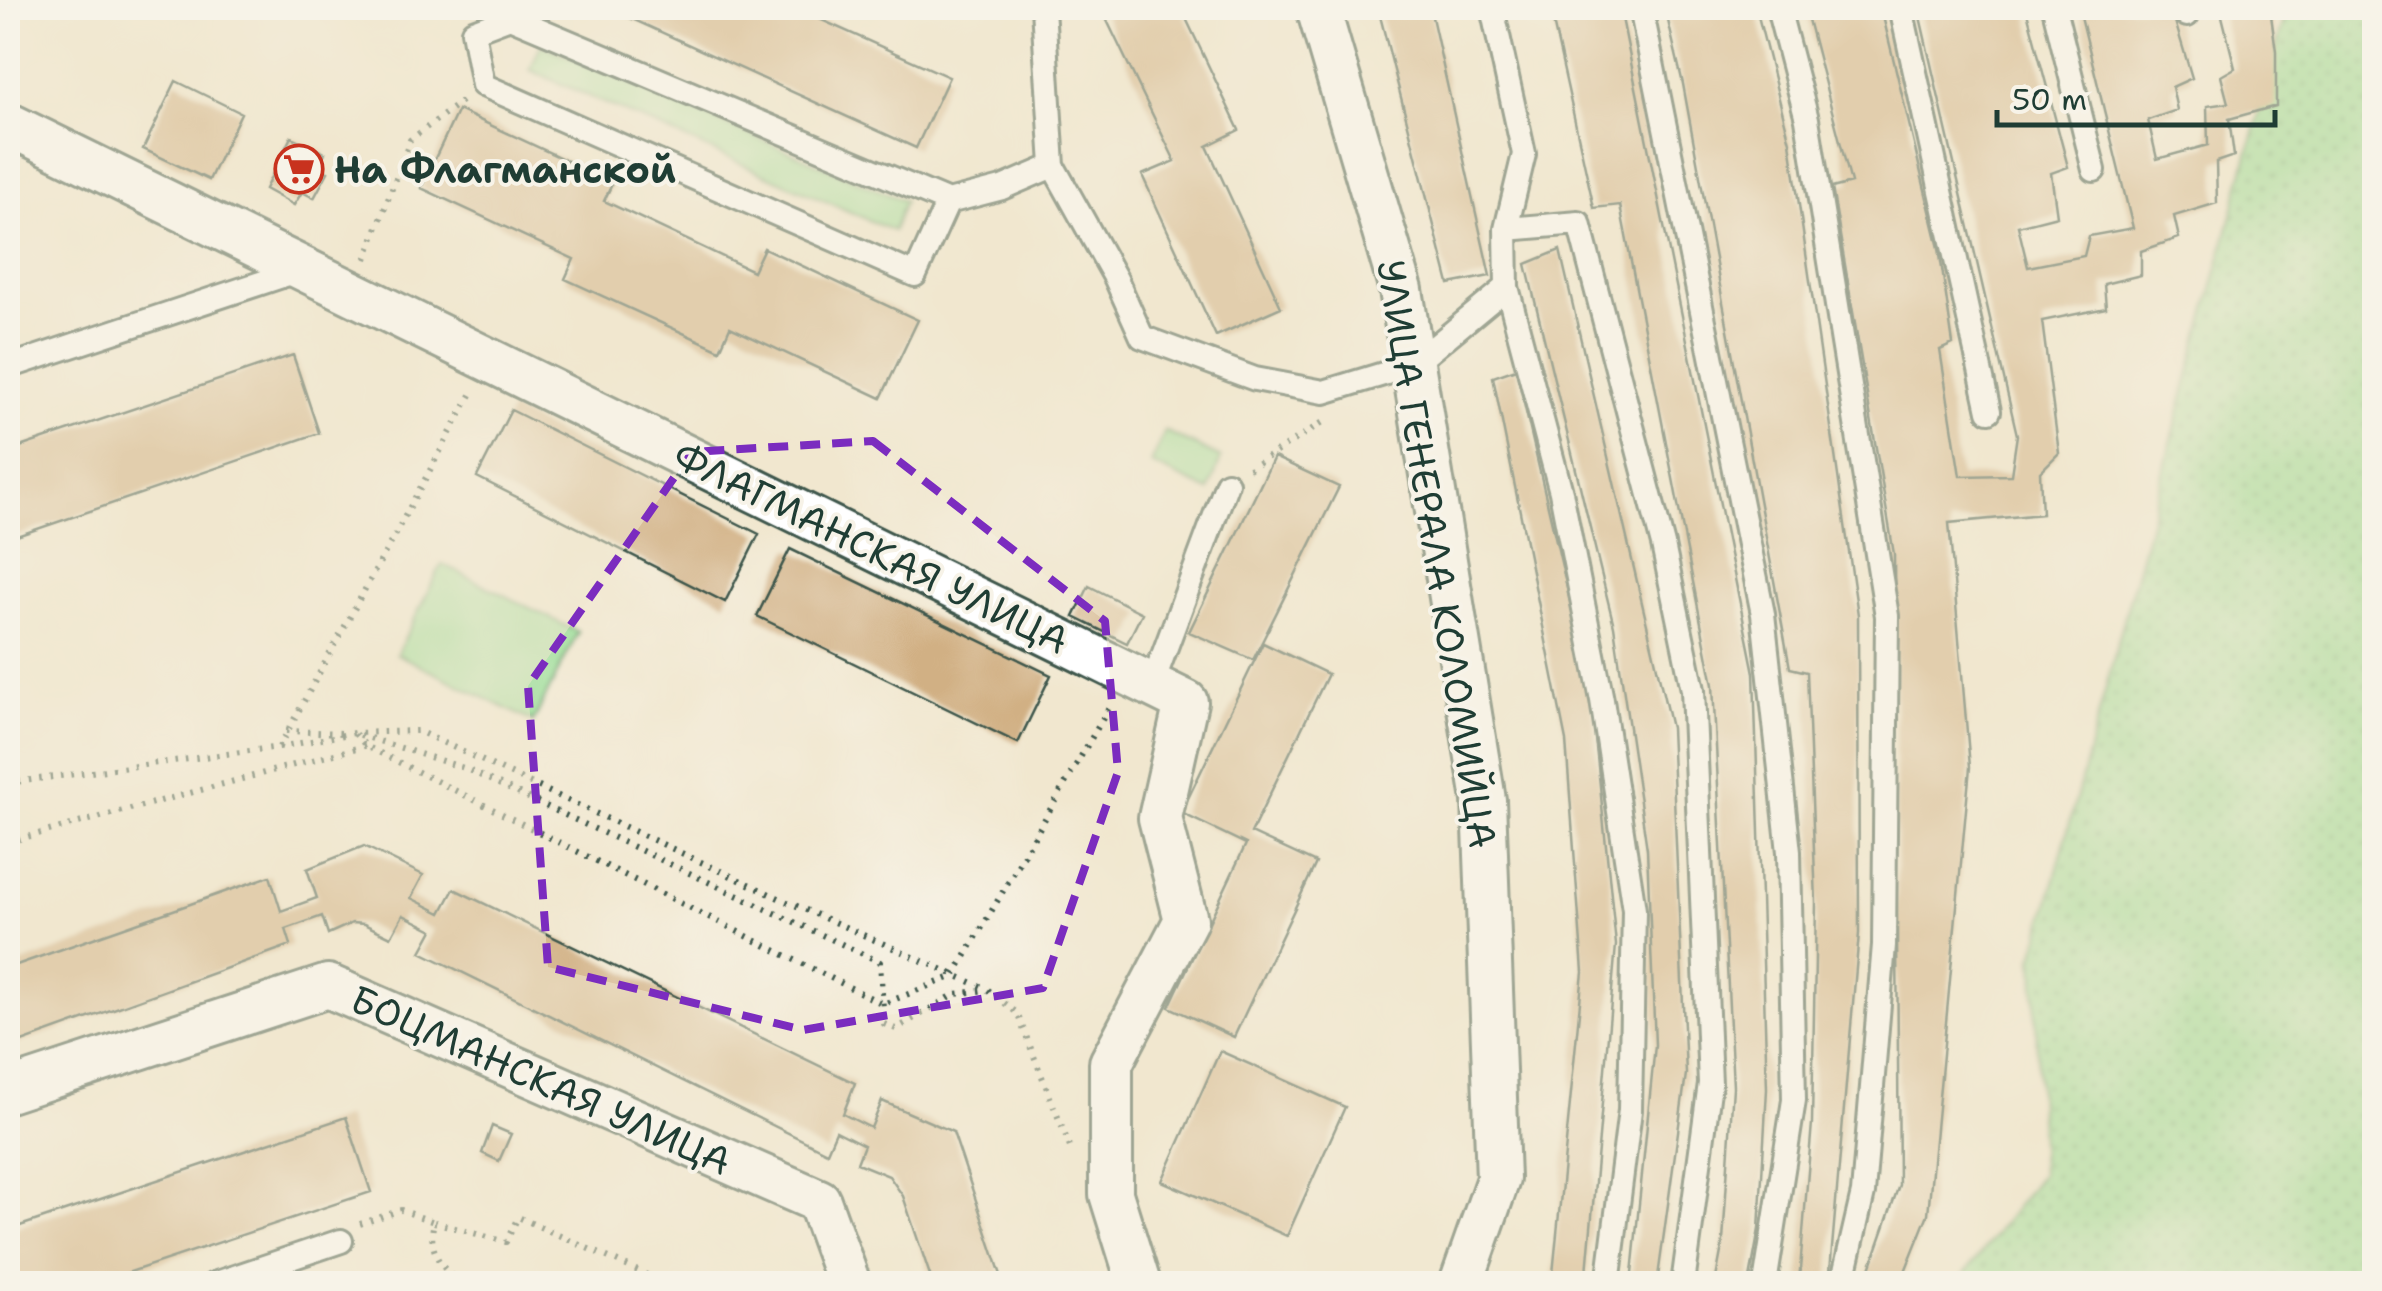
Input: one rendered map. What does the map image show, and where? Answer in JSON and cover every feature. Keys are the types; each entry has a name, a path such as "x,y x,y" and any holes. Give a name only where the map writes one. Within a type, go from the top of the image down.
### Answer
{"street":[{"name":"УЛИЦА ГЕНЕРАЛА КОЛОМИЙЦА","path":"1318,8 1401,290 1484,800 1498,1179 1461,1284"},
{"name":"ФЛАГМАНСКАЯ УЛИЦА","path":"8,124 1186,702 1160,818 1186,920 1110,1062 1110,1194 1139,1284"},
{"name":"БОЦМАНСКАЯ УЛИЦА","path":"8,1091 328,986 818,1202 849,1284"}],"lane":[{"path":"1043,8 1053,166 1116,279 1142,337 1255,379 1324,392 1413,365 1507,286"},
{"path":"1492,8 1524,154 1506,229 1507,286 1561,492 1602,700 1634,910 1630,1110 1608,1284"},
{"path":"1641,8 1763,614 1789,852 1794,1100 1765,1284"},
{"path":"1778,8 1807,119 1887,616 1884,944 1863,1193 1842,1284"},
{"path":"1901,8 1988,411"},
{"path":"2054,8 2094,170"},
{"path":"948,202 915,276 482,85 473,31 510,17 948,202 1002,188 1053,166"},
{"path":"1506,229 1579,222 1663,544 1692,690 1710,1084 1683,1284"},
{"path":"8,366 303,269"},
{"path":"1140,680 1227,483"},
{"path":"214,1284 341,1241"}],"path":[{"path":"354,293 410,140 482,85"},
{"path":"279,747 489,361"},
{"path":"354,733 366,746 883,1004 954,976 1140,680"},
{"path":"286,731 418,731 987,990 1018,1013 1073,1156"},
{"path":"8,782 279,747 354,733 464,768 880,962 884,1024 896,1029 955,994 987,990"},
{"path":"8,842 382,742"},
{"path":"341,1241 338,1231 401,1210 506,1242 518,1217 667,1284"},
{"path":"434,1222 431,1236 438,1259 446,1274 465,1284"}],"highlighted area":[{"path":"873,441 1105,621 1118,772 1043,988 803,1030 548,967 528,686 692,452"}],"green space":[{"path":"2287,8 2374,8 2374,1283 1957,1284 2041,1174 2034,957"},
{"path":"541,44 904,201 893,231 530,70"},
{"path":"1165,431 1221,458 1209,491 1151,464"},
{"path":"442,564 578,632 533,722 397,654"}],"building":[{"path":"624,8 795,8 949,77 916,148 621,14"},
{"path":"1101,8 1181,8 1239,130 1207,146 1281,307 1216,336 1142,175 1175,161"},
{"path":"1378,8 1430,8 1490,276 1449,284"},
{"path":"1550,8 1620,8 1754,673 1767,1089 1759,1229 1749,1284 1715,1284 1723,1241 1733,1087 1713,685 1620,205 1594,208"},
{"path":"1665,8 1756,8 1790,142 1858,615 1859,933 1829,1283 1799,1282 1812,1123 1816,902 1807,672 1790,668 1683,84"},
{"path":"1805,8 1881,8 1939,248 1953,344 1940,350 1960,476 2011,475 2017,435 1918,8 2026,8 2068,167 2051,173 2057,216 2018,226 2028,267 2084,256 2089,236 2133,228 2079,8 2171,8 2192,78 2172,87 2177,110 2148,120 2157,159 2208,145 2207,106 2228,103 2221,76 2235,68 2220,8 2270,8 2276,51 2276,106 2229,119 2234,156 2216,162 2217,203 2174,216 2179,238 2141,251 2141,275 2104,284 2106,308 2042,321 2059,453 2040,472 2042,514 1949,523 1970,767 1928,1214 1900,1284 1861,1284 1867,1277 1899,1185 1894,554 1832,188 1851,183"},
{"path":"176,81 241,113 209,180 143,149"},
{"path":"458,110 613,182 604,201 753,271 764,248 918,320 881,398 730,327 720,350 565,279 574,259 421,188"},
{"name":"На Флагманской","path":"291,137 325,153 317,167 328,172 314,198 302,192 294,205 265,189"},
{"path":"1560,250 1671,728 1686,1074 1657,1284 1631,1284 1655,1045 1647,849 1614,626 1526,264"},
{"path":"293,355 319,433 8,539 8,451"},
{"path":"1516,369 1590,687 1616,945 1586,1284 1552,1284 1583,972 1566,741 1493,377"},
{"path":"511,410 759,534 725,602 477,477"},
{"path":"1274,457 1339,487 1253,660 1189,632"},
{"path":"790,549 1051,675 1018,743 757,616"},
{"path":"1089,586 1142,613 1127,643 1074,617"},
{"path":"1263,643 1328,674 1251,833 1316,863 1234,1037 1169,1007 1246,844 1181,813"},
{"path":"364,846 423,875 411,898 441,913 454,889 855,1083 843,1114 871,1128 882,1101 953,1132 1004,1284 933,1284 903,1196 889,1176 857,1163 864,1145 836,1131 827,1152 421,952 433,930 403,915 391,937 364,924 352,923 328,934 322,916 286,929 291,945 8,1047 8,968 270,876 281,911 317,898 307,869"},
{"path":"1220,1051 1345,1107 1287,1236 1162,1181"},
{"path":"346,1117 371,1192 94,1284 8,1284 8,1230"},
{"path":"492,1126 511,1134 499,1161 482,1153"}],"place":[{"name":"На Флагманской","path":"299,169"}]}
